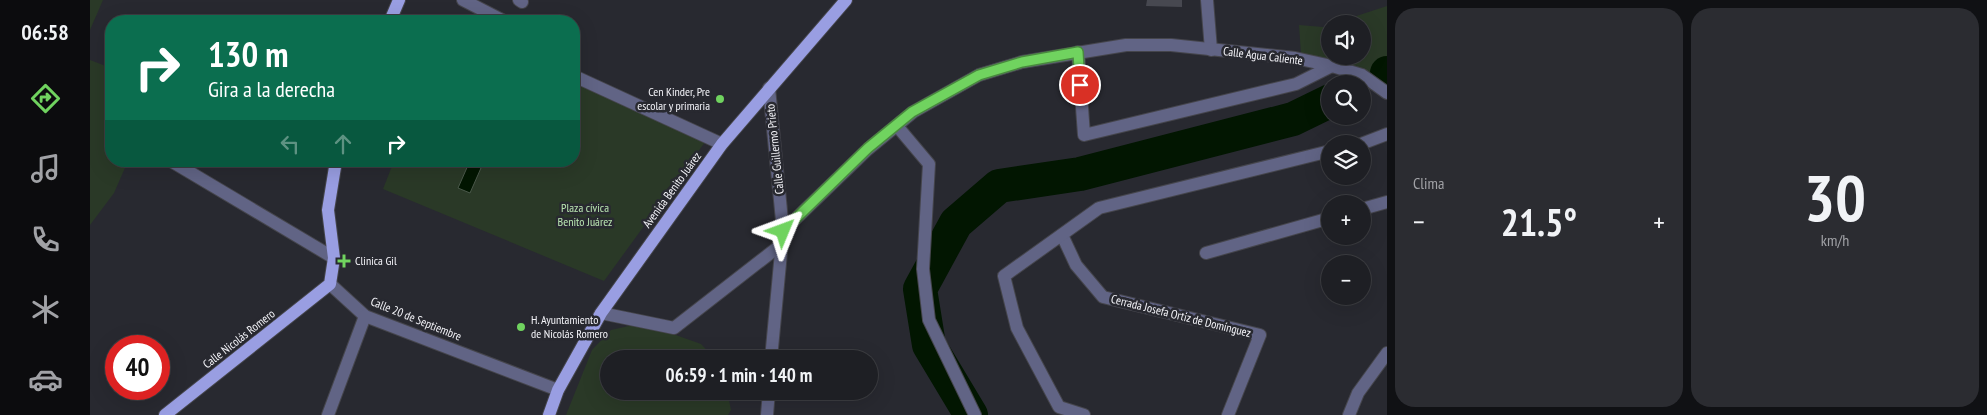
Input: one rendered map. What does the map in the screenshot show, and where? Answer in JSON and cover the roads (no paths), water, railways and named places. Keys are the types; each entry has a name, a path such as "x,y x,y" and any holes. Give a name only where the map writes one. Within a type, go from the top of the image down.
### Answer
{"main road":[{"path":"393,15 399,0"},
{"name":"Avenida Benito Juárez","path":"549,415 558,390 601,313 722,144 846,0"},
{"path":"330,284 334,258 328,210 335,167"},
{"name":"Calle Nicolás Romero","path":"165,415 330,284"}],"street":[{"path":"463,0 492,15"},
{"name":"Calle Agua Caliente","path":"1207,0 1211,50 1295,58 1332,66 1362,75 1387,93"},
{"path":"601,313 674,328 783,237 868,148 912,112 979,75 1022,62 1126,45 1171,45 1211,50"},
{"path":"1078,52 1084,135 1296,84 1332,66"},
{"path":"580,79 722,144"},
{"name":"Calle Guillermo Prieto","path":"769,88 783,237 773,350"},
{"path":"897,126 929,164 923,270 929,320 975,415"},
{"path":"1371,140 1387,134"},
{"path":"1084,415 1059,407 1017,328 1004,276 1099,208 1321,153"},
{"path":"181,167 334,258"},
{"path":"1371,206 1387,202"},
{"path":"1206,253 1321,221"},
{"name":"Cerrada Josefa Ortiz de Domínguez","path":"1062,234 1076,265 1103,297 1260,335 1228,415"},
{"name":"Calle 20 de Septiembre","path":"330,284 365,316 558,390"},
{"path":"328,415 365,316"},
{"path":"1349,415 1358,392 1387,352"},
{"path":"767,415 768,400"}],"waterway":[{"path":"971,415 929,345 920,289 956,223 999,186 1080,174 1293,119 1321,105"}],"place":[{"name":"Cen Kinder, Pre escolar y primaria","path":"720,99"},
{"name":"Clinica Gil","path":"344,261"},
{"name":"H. Ayuntamiento de Nicolás Romero","path":"521,327"}],"park label":[{"name":"Plaza cívica Benito Juárez","path":"585,215"}]}
